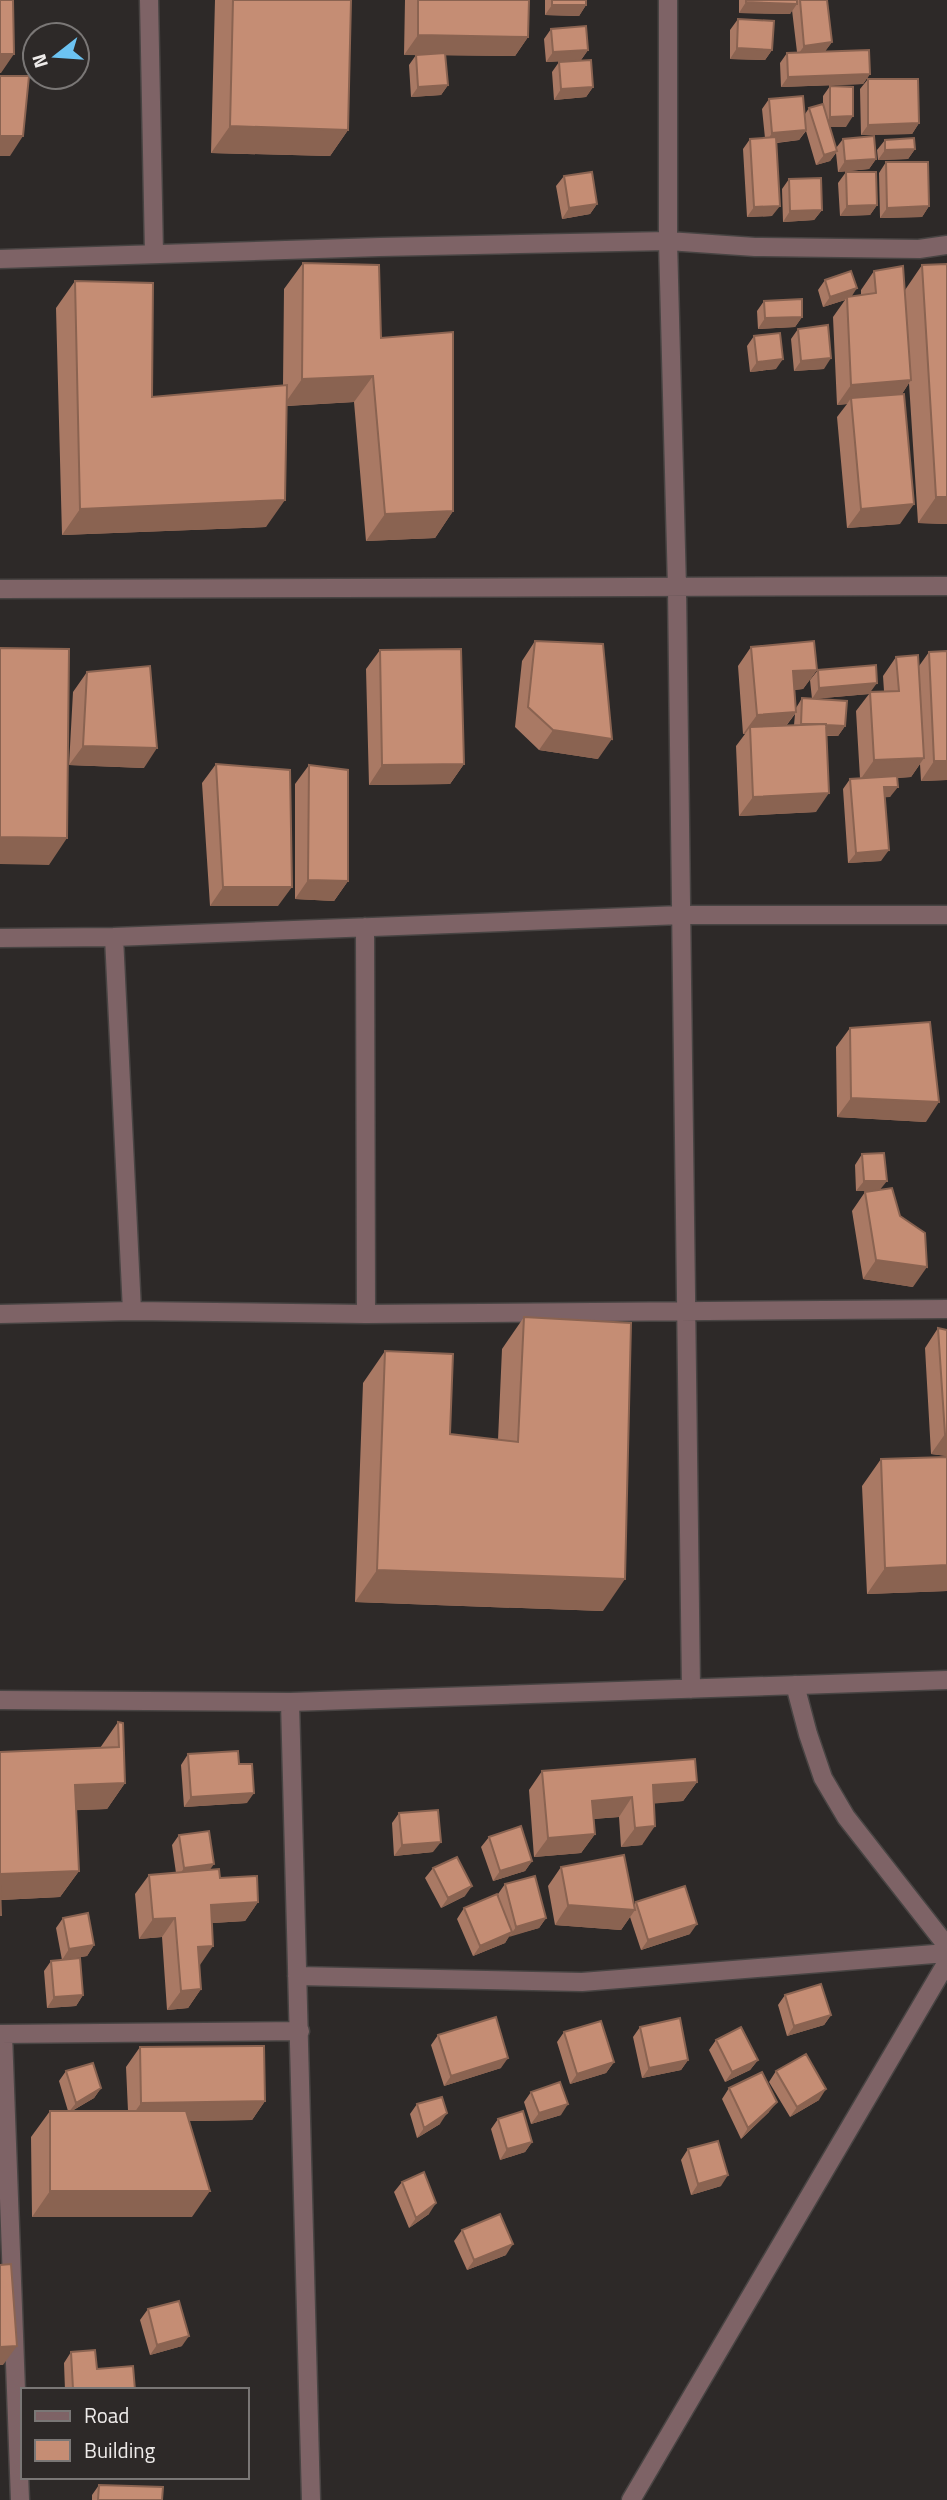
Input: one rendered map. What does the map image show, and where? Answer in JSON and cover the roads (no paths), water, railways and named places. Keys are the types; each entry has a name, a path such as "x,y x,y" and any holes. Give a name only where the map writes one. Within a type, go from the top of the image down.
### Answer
{"street":[{"path":"149,0 154,254"},
{"path":"668,0 668,241 677,588 691,1689"},
{"path":"0,259 668,241 755,247 919,249 947,245"},
{"path":"0,589 947,586"},
{"path":"0,938 114,937 681,915 947,915"},
{"path":"365,927 366,1314"},
{"path":"114,937 132,1311"},
{"path":"0,1314 132,1311 366,1314 947,1309"},
{"path":"0,1700 290,1702 947,1680"},
{"path":"795,1685 823,1778 846,1817 947,1946"},
{"path":"290,1702 311,2500"},
{"path":"297,1976 582,1982 947,1953"},
{"path":"638,2498 947,1962"},
{"path":"20,2500 2,2034 300,2031"}]}
